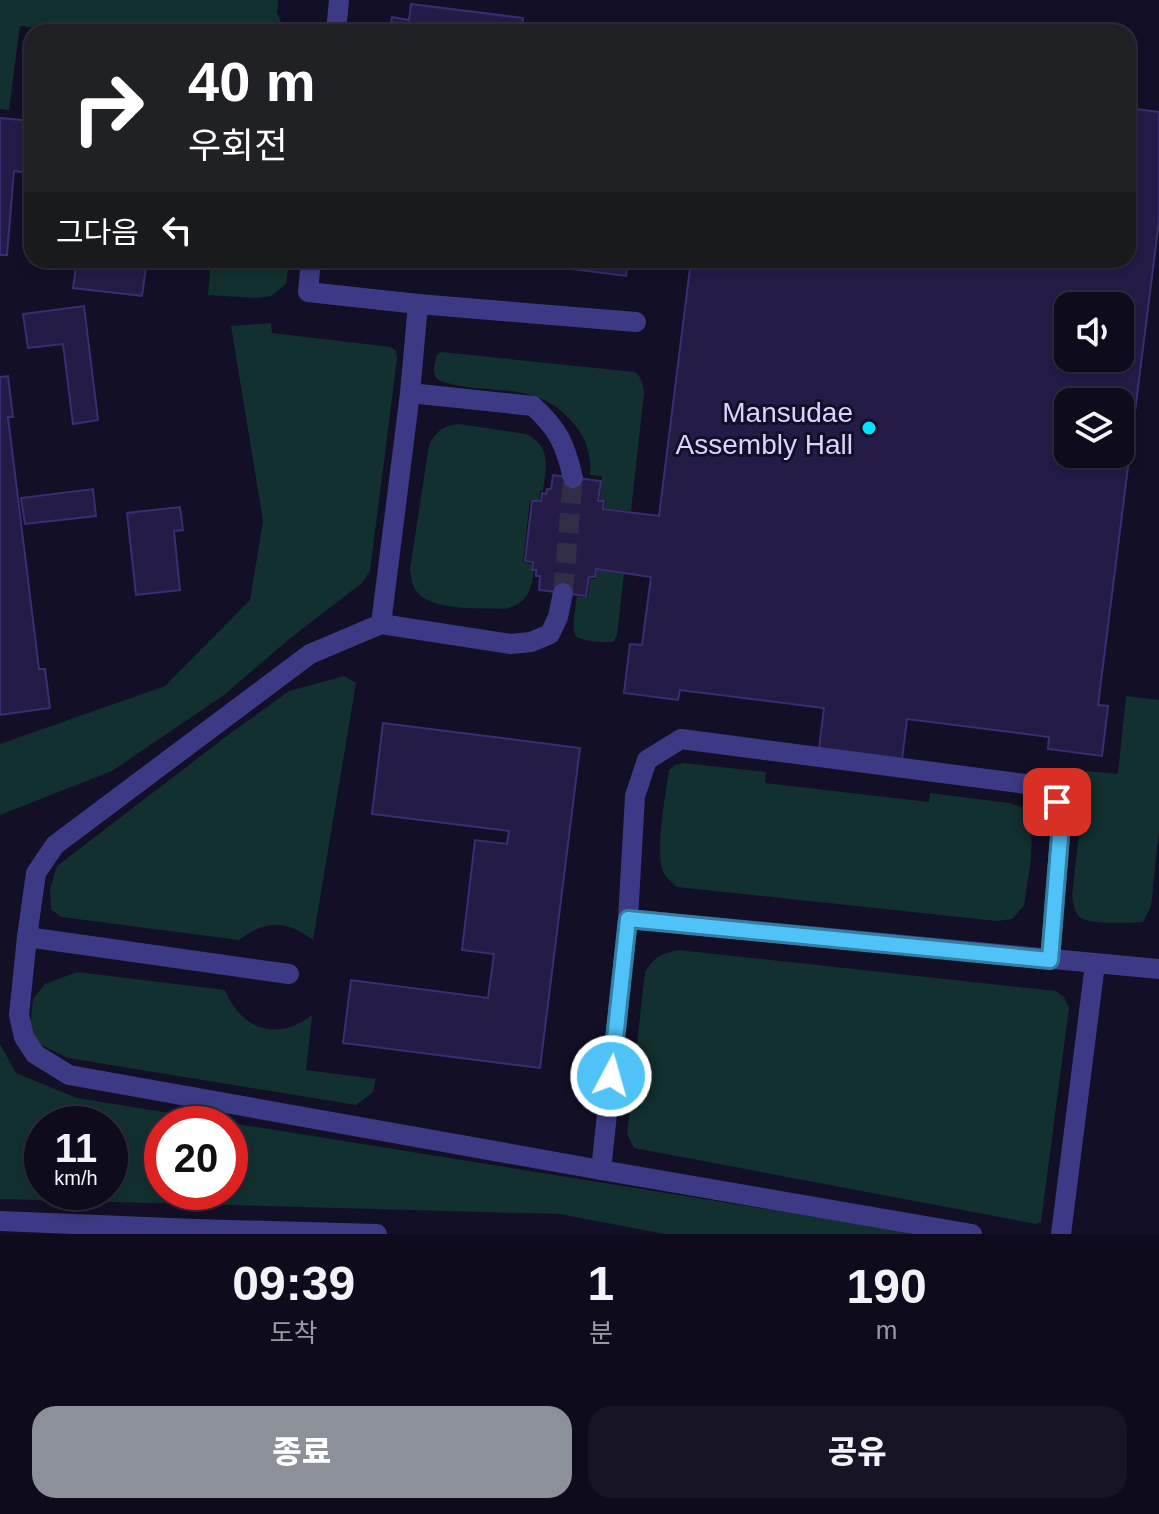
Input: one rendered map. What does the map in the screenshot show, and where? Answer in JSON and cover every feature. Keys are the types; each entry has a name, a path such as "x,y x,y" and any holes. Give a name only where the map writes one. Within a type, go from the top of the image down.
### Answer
{"street":[{"path":"337,24 339,0"},
{"path":"310,268 308,292 636,322"},
{"path":"381,624 418,304"},
{"path":"410,393 533,406 560,436 573,478"},
{"path":"563,593 558,617 550,634 531,642 511,644 381,624 310,654 55,845 36,873 19,1015 24,1037 35,1054 69,1075 972,1234"},
{"path":"601,1170 628,919 635,796 647,760 681,739 1041,786 1057,802 1060,836 1050,960"},
{"path":"628,919 1159,969"},
{"path":"27,937 289,974"},
{"path":"1061,1234 1095,964"},
{"path":"0,1221 194,1232 377,1234"}],"green space":[{"path":"0,0 278,0 277,13 282,24 24,24 20,26 9,110 0,109"},
{"path":"210,268 288,268 286,284 271,296 208,295"},
{"path":"271,323 272,333 391,347 396,351 370,571 362,583 224,695 112,771 0,815 0,744 165,686 250,600 263,521 231,326"},
{"path":"441,352 635,372 642,381 644,393 631,511 605,508 606,501 600,500 602,476 590,475 585,441 578,428 559,409 527,394 440,381 434,370 437,355"},
{"path":"459,424 526,434 544,451 543,491 540,491 539,500 530,500 523,562 531,564 531,571 534,572 531,586 523,600 505,609 435,603 418,593 412,582 410,569 429,445 441,430"},
{"path":"597,570 624,574 617,635 611,642 582,639 575,633 577,596 588,597 590,579 596,579"},
{"path":"344,676 356,683 313,940 285,926 267,926 239,940 61,917 51,909 50,889 57,866 289,691"},
{"path":"1126,696 1159,700 1159,830 1151,906 1143,922 1095,922 1078,915 1072,896 1086,771 1118,774"},
{"path":"684,763 766,772 765,783 929,802 930,793 1009,803 1027,809 1032,819 1031,859 1024,906 1012,919 997,921 677,887 668,879 661,865 660,839 669,770"},
{"path":"678,950 1056,991 1064,997 1069,1008 1041,1222 1036,1224 634,1148 627,1134 645,972 658,957"},
{"path":"77,972 225,990 241,1015 262,1028 286,1028 312,1015 306,1070 376,1079 373,1092 356,1105 68,1058 39,1044 30,1028 33,999 45,984"},
{"path":"0,1044 16,1073 77,1098 127,1106 24,1106 24,1200 0,1199"},
{"path":"128,1106 144,1109 144,1203 128,1202"},
{"path":"248,1126 920,1234 665,1234 559,1214 248,1206"}],"building":[{"path":"411,4 523,18 522,24 391,24 392,17 409,20"},
{"name":"Mansudae Assembly Hall","path":"1136,109 1159,112 1159,221 1134,419 1134,388 1054,388 1054,468 1128,468 1098,705 1108,706 1102,756 1048,749 1049,737 907,719 900,776 817,765 824,708 680,690 678,700 624,693 630,644 642,645 651,577 596,569 595,577 589,577 586,596 539,590 540,576 532,570 533,562 525,561 532,501 541,501 542,493 546,494 547,489 551,489 553,475 601,481 598,501 604,501 603,509 659,516 690,268 1136,268"},
{"path":"0,118 24,120 24,172 14,171 7,255 0,255"},
{"path":"76,268 146,268 142,296 73,288"},
{"path":"571,268 627,268 626,276"},
{"path":"84,306 98,420 73,424 63,344 28,348 23,314"},
{"path":"8,376 13,417 8,417 39,669 45,669 50,708 0,715 0,377"},
{"path":"93,489 96,516 25,524 21,498"},
{"path":"180,507 183,530 174,531 180,590 136,595 127,513"},
{"path":"383,723 580,748 540,1068 343,1043 351,980 488,998 494,954 462,950 475,840 507,844 509,831 372,814"}],"tunnel":[{"path":"563,593 573,478"}],"place":[{"name":"Mansudae Assembly Hall","path":"869,428"}],"route":[{"path":"611,1076 628,919 1050,960 1060,836 1057,802"}]}
